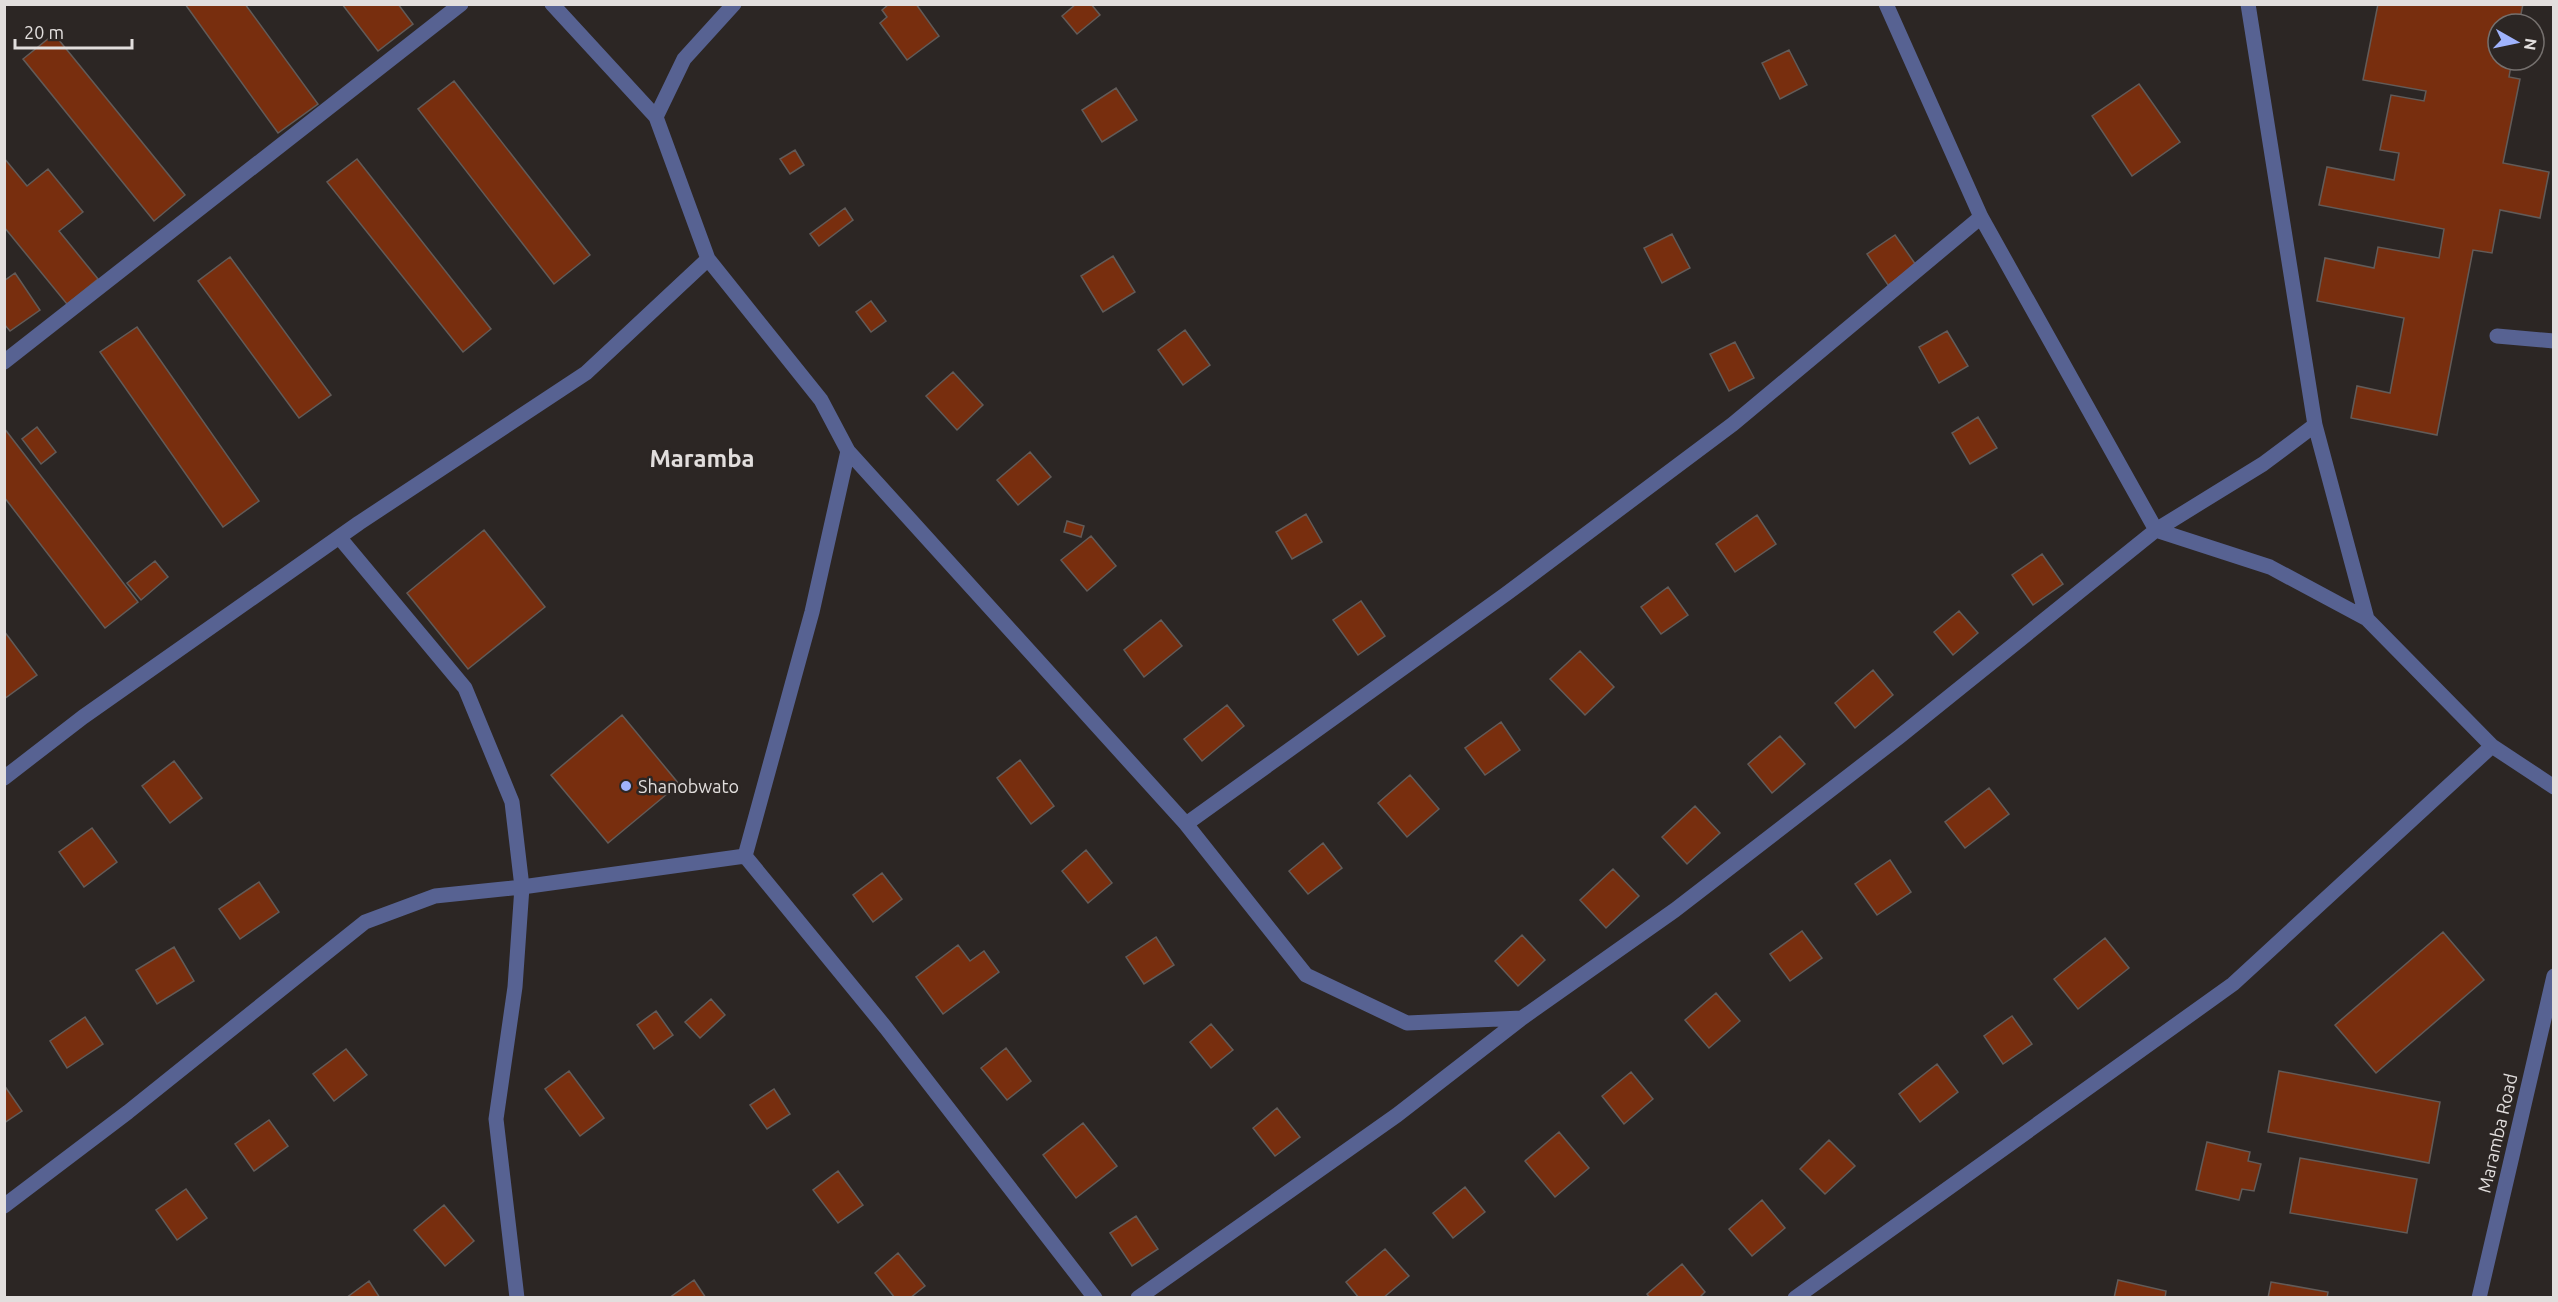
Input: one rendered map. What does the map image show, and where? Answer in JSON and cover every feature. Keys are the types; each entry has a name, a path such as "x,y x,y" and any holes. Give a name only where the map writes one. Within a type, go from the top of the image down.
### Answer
{"street":[{"path":"4,362 461,4"},
{"path":"552,4 656,117 708,259 821,400 848,451 1186,824 1306,975 1407,1023 1522,1018"},
{"path":"656,117 684,59 734,4"},
{"path":"1886,4 1981,217 2156,530 2271,567 2367,619 2492,746 2553,787"},
{"path":"2248,4 2315,425 2367,619"},
{"path":"1186,824 1506,594 1733,424 1981,217"},
{"path":"4,778 82,717 339,537 586,373 708,259"},
{"path":"2497,336 2553,341"},
{"path":"1138,1298 1397,1115 1522,1018 1675,910 1899,737 2156,530 2263,464 2315,425"},
{"path":"745,856 812,612 848,451"},
{"path":"339,537 465,688 512,802 522,887 515,987 496,1119 518,1298"},
{"path":"1795,1298 2233,984 2492,746"},
{"path":"4,1206 137,1105 365,922 435,896 522,887 745,856"},
{"path":"745,856 886,1028 1095,1298"},
{"name":"Maramba Road","path":"2480,1298 2553,976"}],"building":[{"path":"185,4 245,4 318,104 278,133"},
{"path":"342,4 398,4 413,24 378,51"},
{"path":"889,4 916,4 939,36 907,60 880,23 887,17 882,10"},
{"path":"1076,4 1091,4 1100,15 1077,34 1062,16"},
{"path":"2378,4 2523,4 2521,12 2486,12 2486,72 2510,72 2509,77 2520,79 2503,163 2549,172 2540,218 2500,210 2492,253 2473,250 2437,435 2351,418 2357,386 2390,393 2404,318 2317,301 2325,258 2374,268 2378,247 2439,258 2444,229 2319,205 2327,167 2394,180 2399,153 2380,150 2391,95 2424,101 2426,91 2363,80"},
{"path":"54,34 185,195 154,221 23,59"},
{"path":"1789,50 1807,85 1780,99 1762,63"},
{"path":"454,81 590,255 554,284 418,109"},
{"path":"2139,84 2180,142 2132,176 2092,116"},
{"path":"1116,88 1137,120 1102,142 1082,110"},
{"path":"795,150 804,165 790,174 780,159"},
{"path":"4,158 27,186 48,169 83,212 59,231 98,279 67,304 4,227"},
{"path":"357,159 491,329 463,352 327,182"},
{"path":"845,208 853,220 819,246 810,234"},
{"path":"1672,234 1690,268 1662,283 1644,248"},
{"path":"1895,235 1916,265 1888,285 1867,254"},
{"path":"1113,256 1135,292 1103,312 1081,276"},
{"path":"230,257 331,395 299,418 198,281"},
{"path":"15,273 40,310 10,331 4,324 4,281"},
{"path":"871,301 886,321 871,332 856,312"},
{"path":"137,327 259,501 223,527 100,352"},
{"path":"1185,330 1210,365 1183,385 1158,350"},
{"path":"1947,331 1968,366 1939,383 1919,347"},
{"path":"1735,342 1754,378 1729,391 1710,354"},
{"path":"953,372 983,405 957,430 926,396"},
{"path":"1978,417 1997,448 1970,464 1952,433"},
{"path":"37,427 56,452 41,464 22,439"},
{"path":"4,428 138,602 105,628 4,497"},
{"path":"1030,452 1051,477 1018,505 997,480"},
{"path":"1306,514 1322,542 1292,559 1276,532"},
{"path":"1757,515 1776,544 1735,572 1716,544"},
{"path":"1067,521 1084,526 1081,537 1064,532"},
{"path":"484,530 545,607 468,669 407,593"},
{"path":"1091,536 1116,566 1087,591 1061,560"},
{"path":"2042,554 2063,584 2033,605 2012,575"},
{"path":"155,561 168,577 141,600 127,583"},
{"path":"1668,587 1688,615 1661,634 1641,607"},
{"path":"1361,601 1385,636 1358,655 1333,620"},
{"path":"1959,611 1978,633 1953,655 1934,632"},
{"path":"1161,620 1182,646 1144,677 1124,650"},
{"path":"4,631 37,675 4,699"},
{"path":"1580,651 1614,687 1585,715 1550,679"},
{"path":"1873,670 1893,695 1855,728 1835,703"},
{"path":"1227,705 1244,726 1202,761 1184,739"},
{"path":"622,715 679,784 608,843 551,775"},
{"path":"1501,722 1520,750 1485,775 1465,748"},
{"path":"1780,736 1805,764 1772,793 1748,764"},
{"path":"1020,760 1054,806 1031,824 997,778"},
{"path":"174,761 202,798 170,823 142,786"},
{"path":"1410,775 1439,809 1407,837 1378,803"},
{"path":"1989,788 2009,814 1965,848 1945,822"},
{"path":"1695,806 1720,833 1687,864 1662,837"},
{"path":"92,828 117,862 84,887 59,852"},
{"path":"1323,843 1342,868 1308,894 1289,871"},
{"path":"1086,850 1112,883 1088,903 1062,871"},
{"path":"1890,860 1911,892 1877,915 1855,884"},
{"path":"1613,869 1639,896 1606,928 1580,900"},
{"path":"882,873 902,899 873,922 853,895"},
{"path":"259,882 279,912 240,939 219,909"},
{"path":"1802,931 1822,958 1790,981 1770,954"},
{"path":"2443,932 2484,980 2376,1073 2335,1025"},
{"path":"1522,935 1545,960 1518,986 1495,961"},
{"path":"1156,937 1174,965 1144,984 1126,957"},
{"path":"2105,938 2129,968 2078,1009 2054,979"},
{"path":"958,945 970,961 984,951 999,972 943,1014 916,977"},
{"path":"174,947 194,981 157,1004 136,970"},
{"path":"1716,993 1740,1021 1709,1048 1685,1020"},
{"path":"711,999 725,1015 700,1038 685,1022"},
{"path":"656,1011 673,1035 654,1049 637,1025"},
{"path":"2012,1016 2032,1044 2003,1064 1984,1036"},
{"path":"85,1017 103,1044 67,1068 50,1041"},
{"path":"1211,1024 1233,1050 1211,1068 1190,1042"},
{"path":"1006,1048 1031,1081 1007,1100 981,1068"},
{"path":"346,1049 367,1075 334,1101 313,1074"},
{"path":"1937,1064 1958,1092 1920,1122 1899,1094"},
{"path":"569,1071 604,1118 580,1136 545,1089"},
{"path":"2279,1071 2440,1102 2429,1163 2268,1132"},
{"path":"1631,1072 1653,1099 1624,1124 1602,1096"},
{"path":"4,1085 22,1111 4,1123"},
{"path":"774,1089 790,1114 767,1129 750,1105"},
{"path":"1277,1108 1300,1137 1275,1156 1253,1128"},
{"path":"269,1120 288,1146 254,1171 235,1144"},
{"path":"1083,1123 1117,1166 1076,1198 1043,1155"},
{"path":"1559,1132 1589,1168 1555,1197 1525,1161"},
{"path":"1829,1140 1855,1166 1825,1194 1800,1169"},
{"path":"2207,1142 2250,1152 2248,1161 2261,1164 2254,1191 2242,1189 2239,1200 2196,1190"},
{"path":"2300,1158 2417,1179 2407,1233 2290,1213"},
{"path":"838,1171 863,1205 838,1223 813,1190"},
{"path":"1465,1187 1485,1212 1453,1238 1433,1213"},
{"path":"186,1189 207,1218 177,1240 156,1210"},
{"path":"1762,1200 1785,1228 1752,1256 1729,1229"},
{"path":"444,1205 474,1241 445,1266 414,1230"},
{"path":"1136,1216 1158,1249 1132,1266 1110,1233"},
{"path":"1385,1249 1409,1276 1383,1298 1359,1298 1346,1282"},
{"path":"898,1253 925,1286 910,1298 895,1298 875,1273"},
{"path":"1682,1264 1705,1292 1699,1298 1650,1298 1647,1294"},
{"path":"694,1280 706,1298 669,1298"},
{"path":"2118,1280 2166,1291 2165,1298 2114,1298"},
{"path":"369,1281 380,1298 346,1298"},
{"path":"2271,1282 2328,1292 2327,1298 2268,1298"}],"place":[{"name":"Shanobwato","path":"626,786"}],"district":[{"name":"Maramba","path":"702,458"}]}
